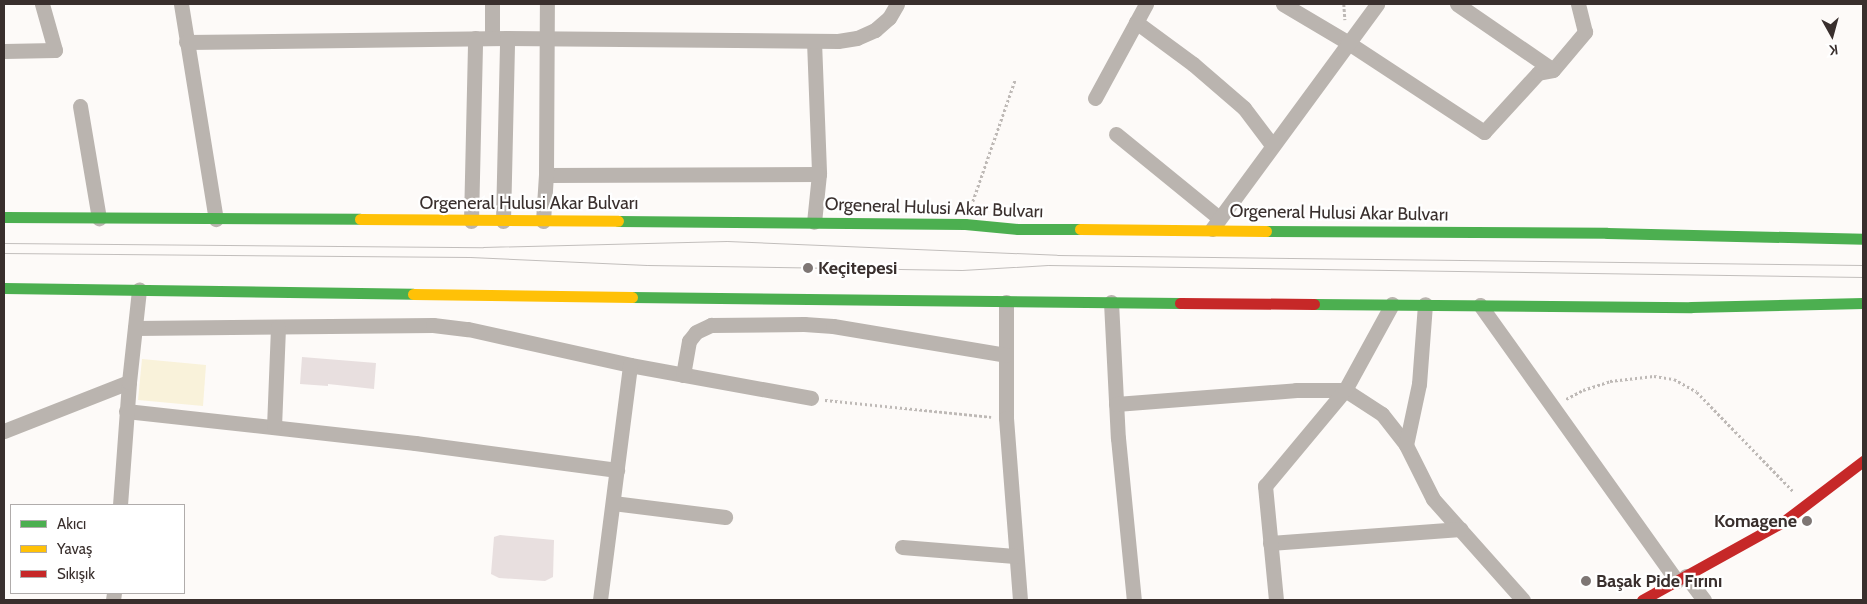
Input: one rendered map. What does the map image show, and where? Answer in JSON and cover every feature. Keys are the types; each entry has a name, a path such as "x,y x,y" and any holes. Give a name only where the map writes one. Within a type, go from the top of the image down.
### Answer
{"main road":[{"name":"Orgeneral Hulusi Akar Bulvarı","path":"4,217 814,222 965,224 1018,229 1215,224 1857,239"},
{"path":"4,288 1006,302 1691,307 1863,303"},
{"path":"1642,600 1783,522 1863,461"}],"street":[{"path":"4,51 55,50 42,4"},
{"path":"181,4 216,219"},
{"path":"492,4 500,38 503,221"},
{"path":"543,221 546,175 547,4"},
{"path":"186,42 475,38 848,40 866,35 889,18 897,4"},
{"path":"1095,98 1146,4"},
{"path":"1283,4 1347,42 1484,132 1538,73 1554,70 1585,32 1578,4"},
{"path":"1116,134 1215,224 1347,42 1377,4"},
{"path":"1457,4 1554,70"},
{"path":"1136,22 1192,64 1244,108 1272,145"},
{"path":"471,220 475,38"},
{"path":"814,40 819,174 814,222"},
{"path":"80,106 99,218"},
{"path":"546,175 819,174"},
{"path":"1857,239 1863,229"},
{"path":"120,504 126,411 139,290"},
{"path":"1006,302 1006,418 1015,556 1020,600"},
{"path":"1111,302 1123,505 1134,600"},
{"path":"1276,600 1265,486 1345,390 1392,304"},
{"path":"1406,445 1420,375 1425,304"},
{"path":"1480,305 1553,408 1681,578 1704,600"},
{"path":"683,375 689,341 696,332 711,326 804,324 833,326 1006,355"},
{"path":"135,328 433,325 468,330 630,365 811,398"},
{"path":"274,427 278,327"},
{"path":"600,600 630,365"},
{"path":"4,431 129,382"},
{"path":"1116,404 1296,390 1345,390 1382,414 1406,445 1433,499 1523,600"},
{"path":"126,411 415,443 617,470"},
{"path":"613,503 726,517"},
{"path":"1270,543 1460,530"},
{"path":"902,547 1015,556"}],"path":[{"path":"965,224 1015,80"},
{"path":"1553,408 1583,390 1610,381 1654,376 1674,379 1697,392 1807,504"},
{"path":"811,398 1006,418"}],"shaded area":[{"path":"142,359 206,365 203,406 138,400"}],"building":[{"path":"302,357 376,363 374,389 328,384 328,386 300,384"},
{"path":"500,535 554,540 553,577 545,581 499,578 491,574 494,537"}],"tram line":[{"path":"4,243 483,247 727,241 1057,255 1863,265"},
{"path":"4,253 470,257 647,265 962,270 1048,265 1863,277"}],"traffic: fast":[{"path":"4,217 360,219"},
{"path":"618,221 965,224 1018,229 1080,229"},
{"path":"1266,231 1607,233 1863,239"},
{"path":"4,288 413,294"},
{"path":"632,297 1180,303"},
{"path":"1314,304 1691,307 1863,303"}],"traffic: slow":[{"path":"360,219 618,221"},
{"path":"1080,229 1266,231"},
{"path":"413,294 632,297"}],"traffic: jam":[{"path":"1180,303 1314,304"},
{"path":"1642,600 1783,522 1863,461"}],"place":[{"name":"Keçitepesi","path":"808,268"},
{"name":"Komagene","path":"1807,521"},
{"name":"Başak Pide Fırını","path":"1586,581"}]}
